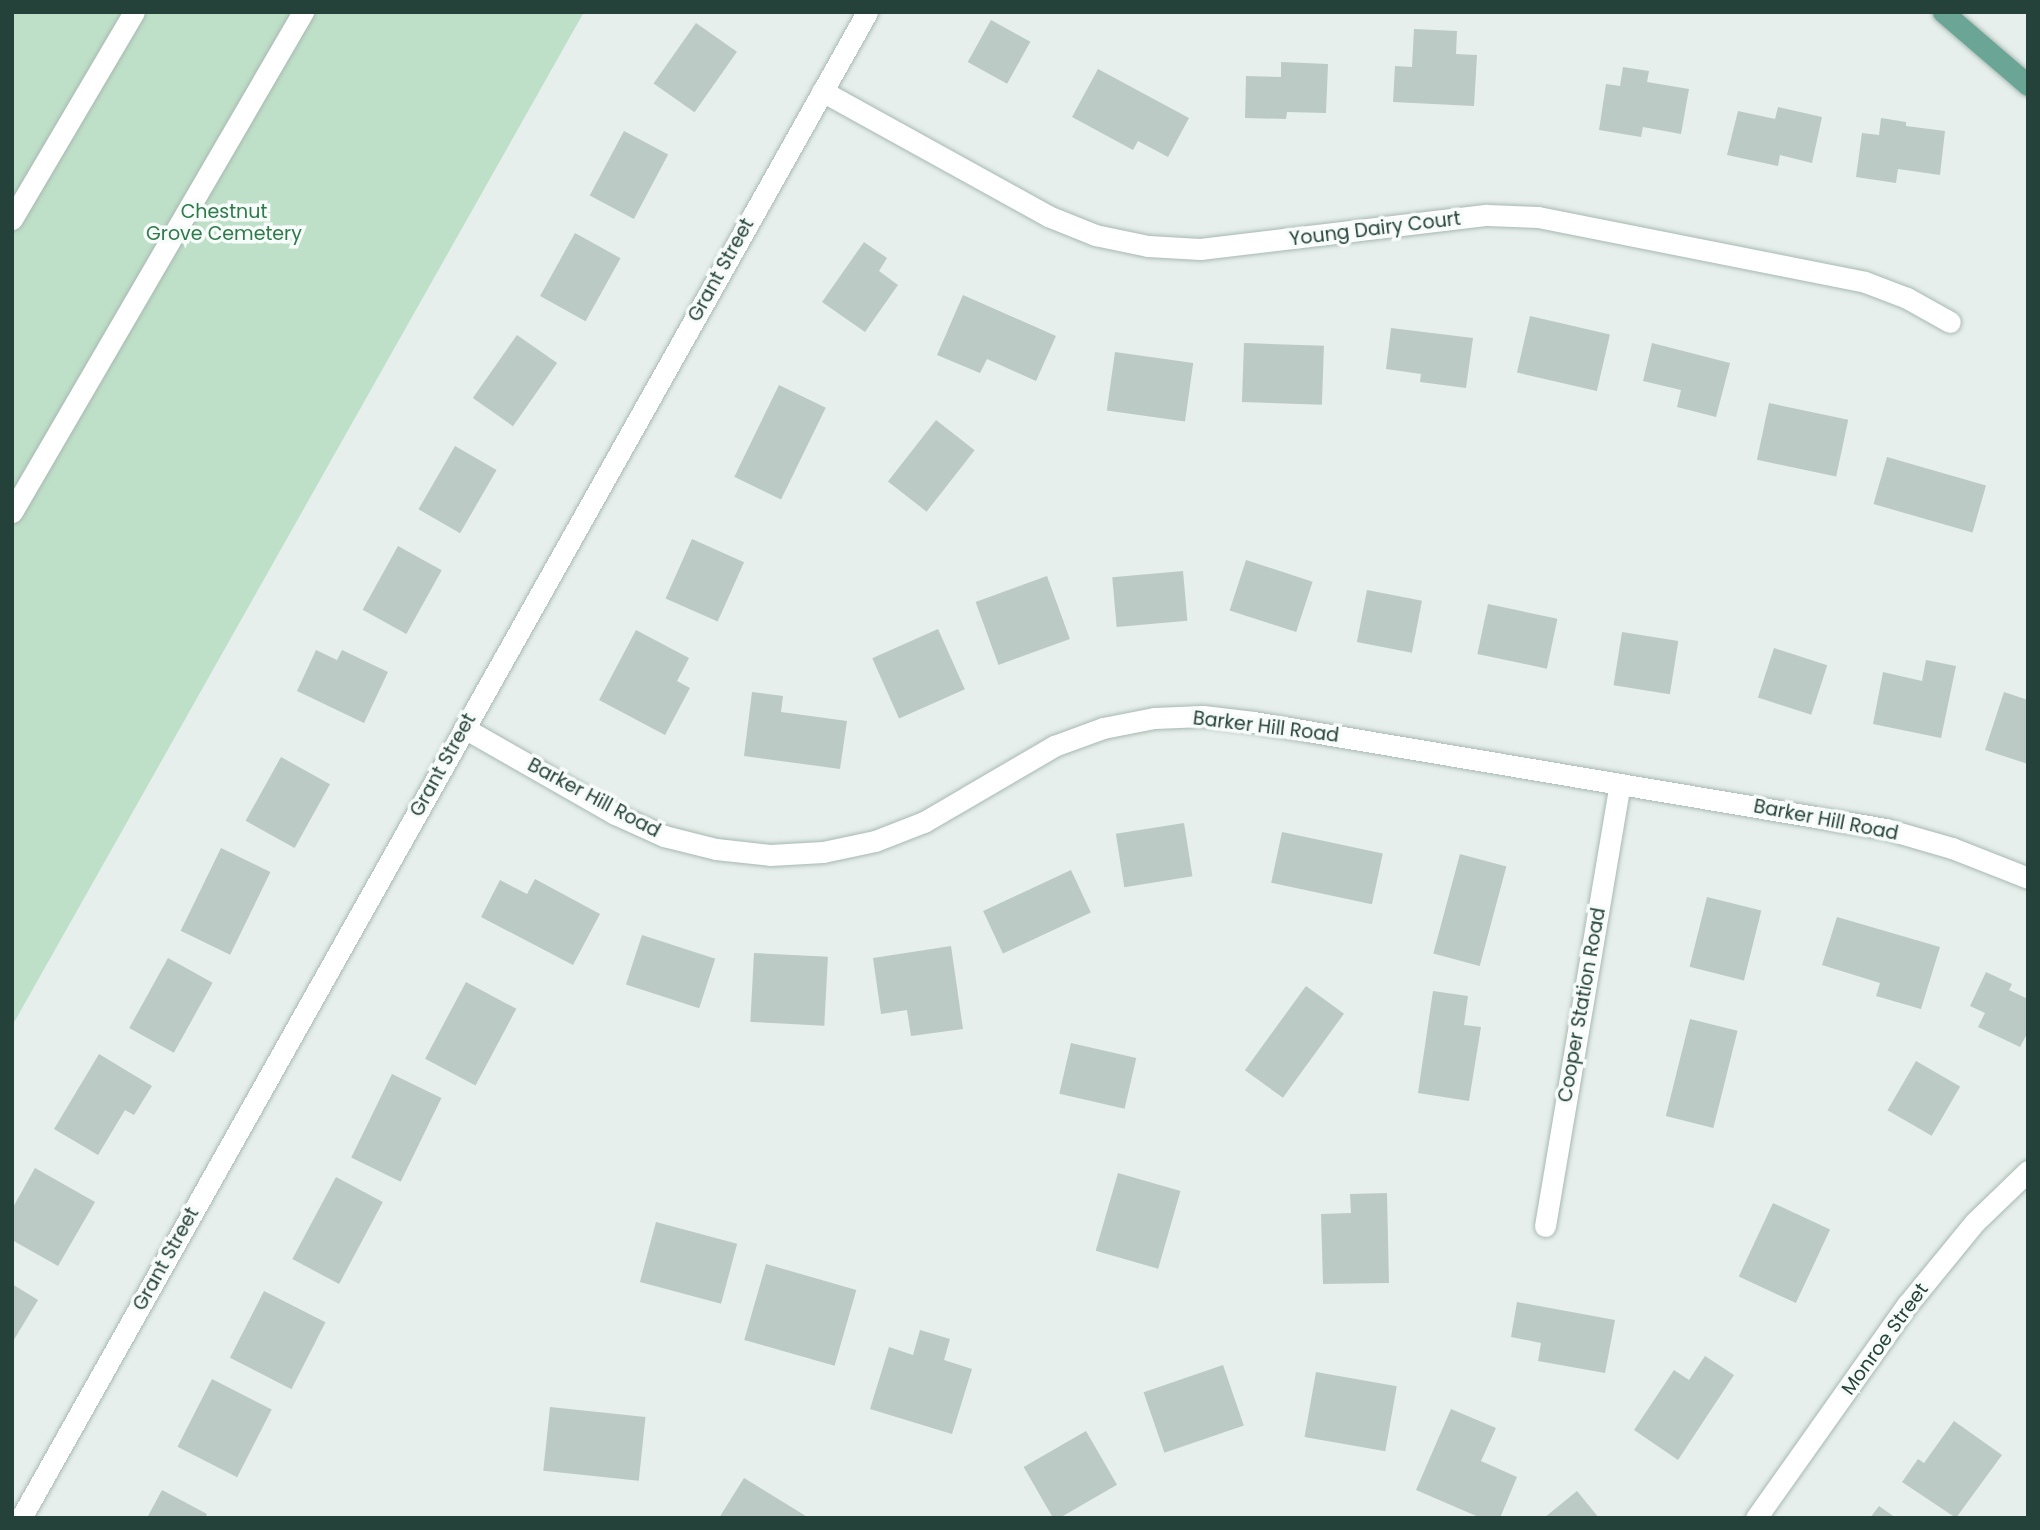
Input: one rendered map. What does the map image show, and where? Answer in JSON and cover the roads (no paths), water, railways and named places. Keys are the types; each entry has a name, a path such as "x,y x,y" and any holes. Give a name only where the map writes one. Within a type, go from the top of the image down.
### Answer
{"main road":[{"path":"1943,12 2028,85"}],"street":[{"path":"12,219 134,12"},
{"path":"12,512 303,12"},
{"name":"Grant Street","path":"21,1518 867,12"},
{"name":"Young Dairy Court","path":"822,91 1048,216 1095,234 1149,246 1200,249 1487,215 1538,217 1865,282 1907,298 1950,322"},
{"name":"Barker Hill Road","path":"464,728 615,814 664,836 716,849 770,855 822,852 874,841 924,822 1054,746 1103,728 1154,718 1203,716 1254,722 1886,829 1952,848 2028,878"},
{"name":"Cooper Station Road","path":"1545,1226 1620,784"},
{"name":"Monroe Street","path":"1756,1518 1908,1305 1975,1222 2028,1171"}],"park label":[{"name":"Chestnut Grove Cemetery","path":"224,223"}]}
